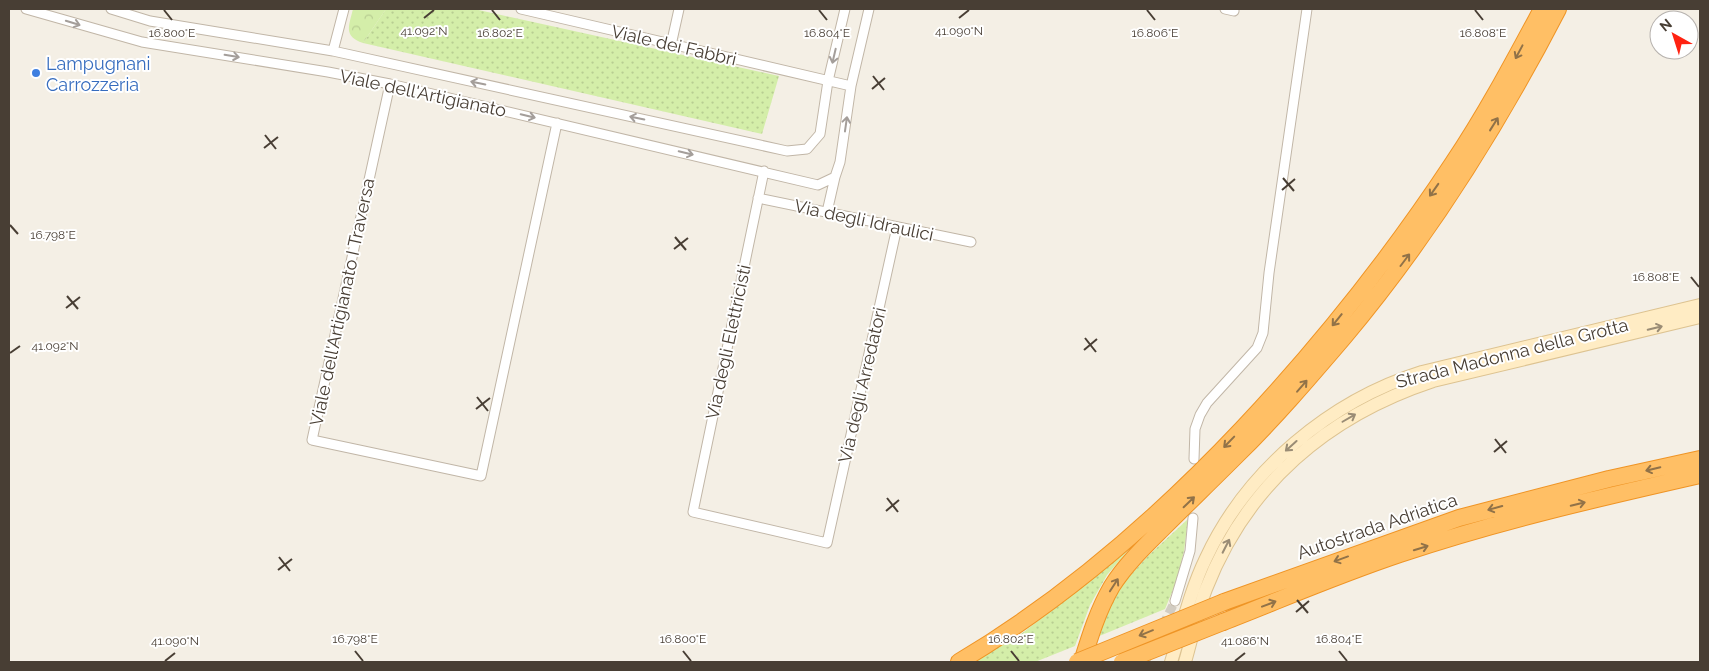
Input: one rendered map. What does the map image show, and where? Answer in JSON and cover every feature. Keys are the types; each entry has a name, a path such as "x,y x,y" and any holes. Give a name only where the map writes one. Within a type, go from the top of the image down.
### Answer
{"highway":[{"path":"959,662 1005,634 1074,583 1136,532 1204,468 1276,393 1377,271 1454,162 1514,61 1542,9"},
{"path":"1082,662 1094,622 1112,586 1131,561 1154,536 1238,455 1296,393 1405,260 1447,199 1504,107 1558,9"},
{"name":"Autostrada Adriatica","path":"1077,662 1224,602 1459,518 1609,479 1700,459"},
{"name":"Autostrada Adriatica","path":"1122,662 1399,554 1581,503 1700,475"}],"main road":[{"name":"Strada Madonna della Grotta","path":"1172,662 1202,567 1222,528 1250,489 1269,468 1293,444 1322,421 1362,396 1415,374 1700,305"},
{"name":"Strada Madonna della Grotta","path":"1184,662 1206,590 1236,528 1262,492 1288,464 1344,420 1396,394 1433,381 1700,317"}],"street":[{"name":"Viale dell'Artigianato","path":"26,9 142,42 390,84 818,185 835,177"},
{"name":"Viale dell'Artigianato","path":"110,9 150,21 333,51 787,151 807,149 820,134 828,81"},
{"path":"333,51 344,9"},
{"name":"Viale dei Fabbri","path":"521,9 851,86"},
{"path":"671,45 679,9"},
{"path":"828,81 845,9"},
{"path":"827,212 840,162 851,86 868,9"},
{"path":"1194,459 1195,429 1200,415 1207,403 1257,348 1263,333 1269,274 1306,9"},
{"name":"Viale dell'Artigianato I Traversa","path":"390,84 312,440 481,476 557,123"},
{"name":"Via degli Elettricisti","path":"764,172 692,512 827,543"},
{"name":"Via degli Idraulici","path":"758,198 971,242"},
{"name":"Via degli Arredatori","path":"827,543 897,227"},
{"path":"1175,601 1190,551 1193,518"}],"green space":[{"path":"353,9 386,9 363,43 350,34 349,25"},
{"path":"386,9 474,9 779,76 762,134 363,43"},
{"path":"1188,519 1184,551 1177,580 1165,609 1097,637 1117,590 1148,556"},
{"path":"1137,540 1107,575 1090,605 1075,646 1035,662 972,662 1010,637 1016,638 1079,589"}],"tunnel":[{"path":"1145,662 1175,601"}],"place":[{"name":"Lampugnani Carrozzeria","path":"36,73"}]}
